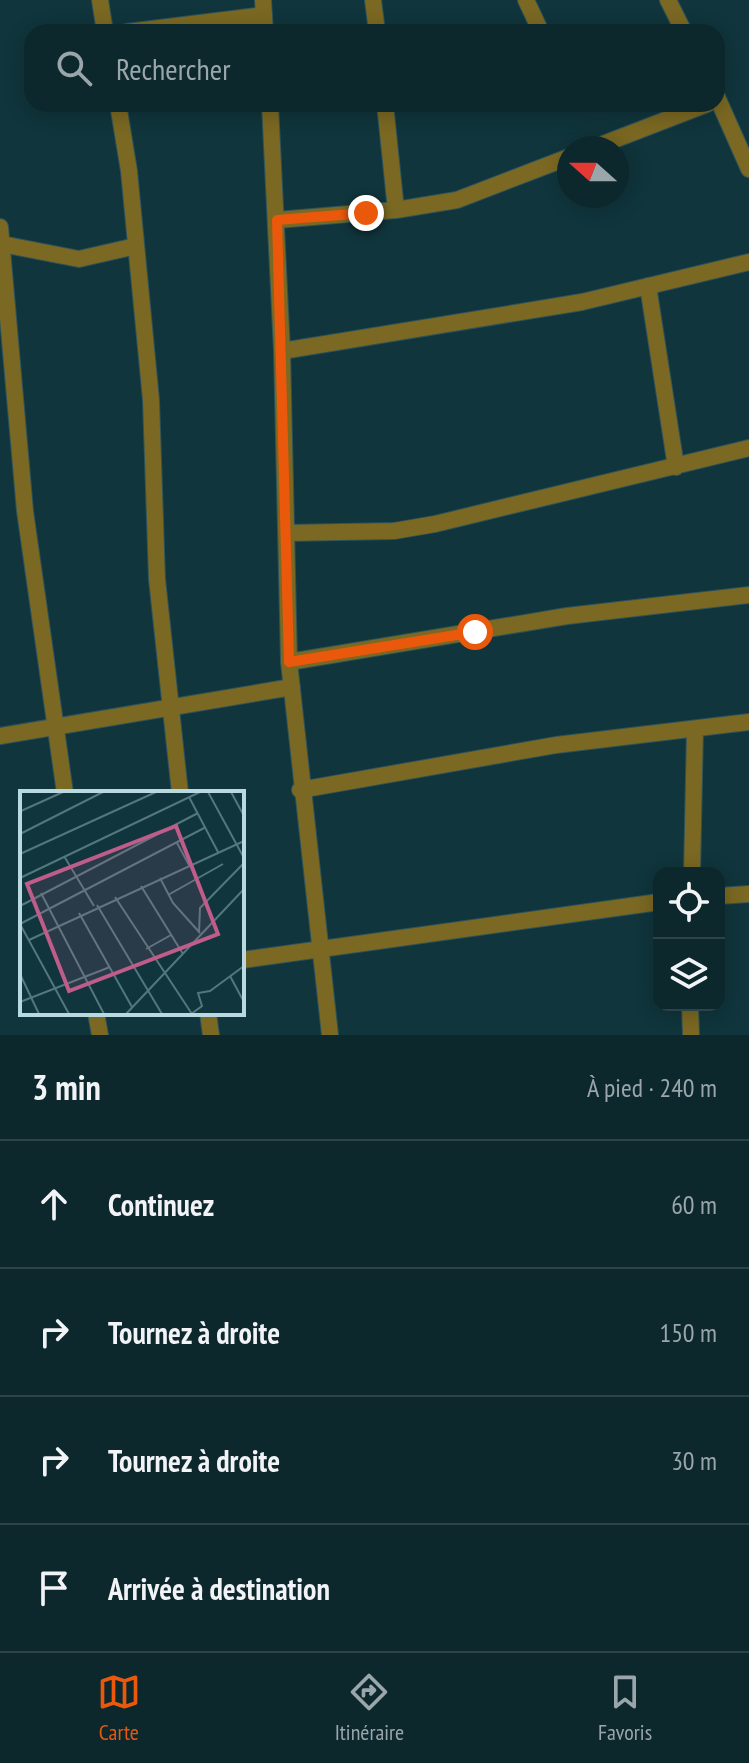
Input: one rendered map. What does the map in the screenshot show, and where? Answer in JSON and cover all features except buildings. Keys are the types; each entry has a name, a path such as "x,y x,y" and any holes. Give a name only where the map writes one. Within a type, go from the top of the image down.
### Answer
{"street":[{"path":"100,0 104,24"},
{"path":"373,0 376,24"},
{"path":"526,0 537,24"},
{"path":"668,0 680,24"},
{"path":"196,24 264,16"},
{"path":"119,112 151,400 157,579 180,791"},
{"path":"270,112 282,351 289,662 300,790 330,1035"},
{"path":"386,112 396,210"},
{"path":"623,136 682,112"},
{"path":"713,112 749,169"},
{"path":"277,220 396,210 457,200 557,162"},
{"path":"65,791 58,726 25,511 1,236 79,259 136,246"},
{"path":"282,351 582,302 749,262"},
{"path":"648,286 676,467"},
{"path":"286,533 394,531 435,524 749,448"},
{"path":"289,662 567,616 749,595"},
{"path":"0,736 292,687"},
{"path":"300,790 556,745 749,722"},
{"path":"692,867 695,729"},
{"path":"725,896 749,894"},
{"path":"244,960 653,903"},
{"path":"690,1011 691,1035"},
{"path":"96,1015 100,1035"},
{"path":"208,1015 211,1035"}],"route":[{"path":"366,213 277,220 289,662 475,632"}]}
